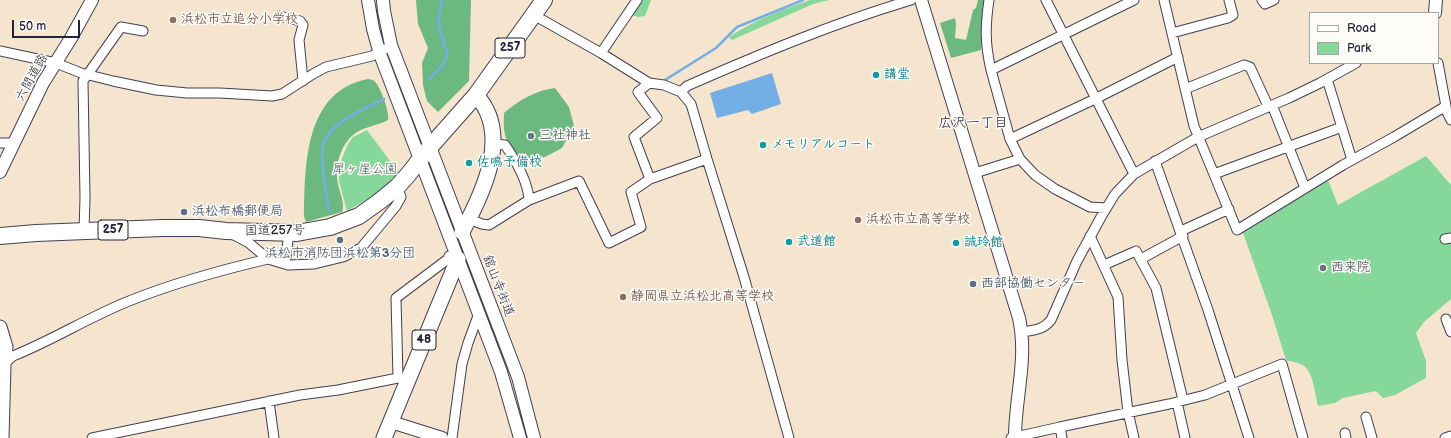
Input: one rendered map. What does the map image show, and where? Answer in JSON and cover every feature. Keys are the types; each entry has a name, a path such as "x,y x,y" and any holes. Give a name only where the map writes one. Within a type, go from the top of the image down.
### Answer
{"highway":[{"name":"国道257号","path":"0,236 36,232 199,228 226,231 298,233 330,227 359,216 397,187 476,95 544,0"}],"main road":[{"path":"466,226 484,184 490,163 493,144 492,125 483,103 476,95"},
{"name":"48","path":"384,438 391,422 403,379 453,258"},
{"path":"0,327 6,347 2,366 2,438"}],"street":[{"name":"六間道路","path":"0,172 43,83 92,0"},
{"path":"368,0 379,52 425,154"},
{"path":"383,0 391,45 425,154 453,258 479,313 501,372 520,438"},
{"path":"601,53 637,0"},
{"path":"681,92 687,86 781,46 911,0"},
{"path":"921,0 1012,292 1022,332 1022,364 1014,437 1205,395 1282,364 1303,438"},
{"path":"989,0 986,22 986,51 1010,139 1020,159 1034,175 1056,189 1090,207 1106,208"},
{"path":"1046,0 1134,174"},
{"path":"991,70 1134,0"},
{"path":"1164,0 1198,137 1237,230 1352,160 1394,137 1449,113 1438,64"},
{"path":"1172,33 1228,18 1233,15 1229,0"},
{"path":"1262,0 1265,4 1274,0"},
{"path":"1435,12 1436,0"},
{"path":"279,16 300,21 303,25 299,40 303,80"},
{"path":"533,16 601,53 649,83 664,85 681,92 692,104 707,159 744,277 789,438"},
{"path":"84,231 85,198 83,81 121,27 143,31"},
{"path":"0,51 56,63 87,75 156,90 187,93 272,96 282,94 326,67 372,56 391,45"},
{"path":"1010,139 1095,99 1178,57"},
{"path":"1022,332 1040,329 1047,326 1090,236 1106,208 1124,184 1134,174 1198,137 1289,98 1354,64"},
{"path":"1185,88 1244,66 1250,67 1270,106 1305,188"},
{"path":"1327,79 1352,160"},
{"path":"649,83 638,92 657,118 634,138 650,179"},
{"path":"1214,174 1342,127"},
{"path":"0,143 14,143"},
{"path":"493,144 505,145 515,161 528,189 529,200"},
{"name":"舘山寺街道","path":"425,154 466,226 518,377 534,438"},
{"path":"466,226 482,224 489,225 529,200 579,181 609,243 642,227 631,192 650,179 707,159"},
{"path":"975,173 1020,159"},
{"path":"1155,161 1182,233 1249,438"},
{"path":"2,366 13,356 128,302 189,280 226,269 268,260 288,265 314,264 342,257 361,248 396,206 401,197 397,187"},
{"path":"1140,259 1182,233 1229,209"},
{"path":"226,231 249,243 268,260"},
{"path":"285,264 289,233"},
{"path":"1090,236 1118,297 1122,360 1128,412 1134,438"},
{"path":"1104,265 1136,251 1156,288 1180,401 1185,438"},
{"path":"92,438 120,436 300,394 338,390 403,379 396,298 448,259 453,258"},
{"path":"452,438 462,364 479,313"},
{"path":"1446,319 1451,332"},
{"path":"269,402 274,438"},
{"path":"1366,417 1372,438"},
{"path":"391,422 442,438"},
{"path":"1060,427 1062,438"},
{"path":"1445,438 1451,436"}],"green space":[{"path":"416,0 471,0 469,81 438,112 427,101 423,85 422,63 428,48 418,24"},
{"path":"640,0 651,0 645,16 638,17 632,15"},
{"path":"810,0 829,0 813,4 732,40 729,37 758,20"},
{"path":"978,0 986,0 981,50 951,58 940,23 955,18 955,38 966,40 973,10 976,8"},
{"path":"368,79 373,80 379,87 384,99 388,120 359,131 347,141 343,148 337,172 337,181 343,203 342,212 306,222 304,216 305,175 312,133 320,114 331,98 347,86"},
{"path":"555,88 569,107 574,126 562,148 531,162 519,159 506,138 504,113 515,104 528,97 541,91"},
{"name":"犀ヶ崖公園","path":"367,130 399,173 375,195 347,211 339,181 339,166 348,144 353,137"},
{"path":"1426,156 1451,185 1451,299 1424,322 1416,333 1426,361 1426,378 1395,395 1383,398 1376,391 1343,398 1335,403 1318,406 1313,382 1307,369 1300,364 1286,360 1242,230 1328,180 1338,205"}],"water":[{"path":"772,73 781,104 752,114 748,110 717,118 710,93"}],"waterway":[{"path":"429,79 443,65 447,55 438,24 442,0"},
{"path":"665,80 716,48 737,27 803,0"},
{"path":"329,211 322,158 323,144 327,136 340,123 384,99"}],"place":[{"name":"浜松市立追分小学校","path":"173,20"},
{"name":"講堂","path":"876,75"},
{"name":"三社神社","path":"531,136"},
{"name":"メモリアルコート","path":"763,145"},
{"name":"佐鳴予備校","path":"469,163"},
{"name":"浜松布橋郵便局","path":"184,212"},
{"name":"浜松市立高等学校","path":"858,220"},
{"name":"浜松市消防団浜松第3分団","path":"340,240"},
{"name":"武道館","path":"789,242"},
{"name":"誠玲館","path":"956,243"},
{"name":"西来院","path":"1323,268"},
{"name":"西部協働センター","path":"973,284"},
{"name":"静岡県立浜松北高等学校","path":"623,297"}],"district":[{"name":"広沢一丁目","path":"973,123"}]}
